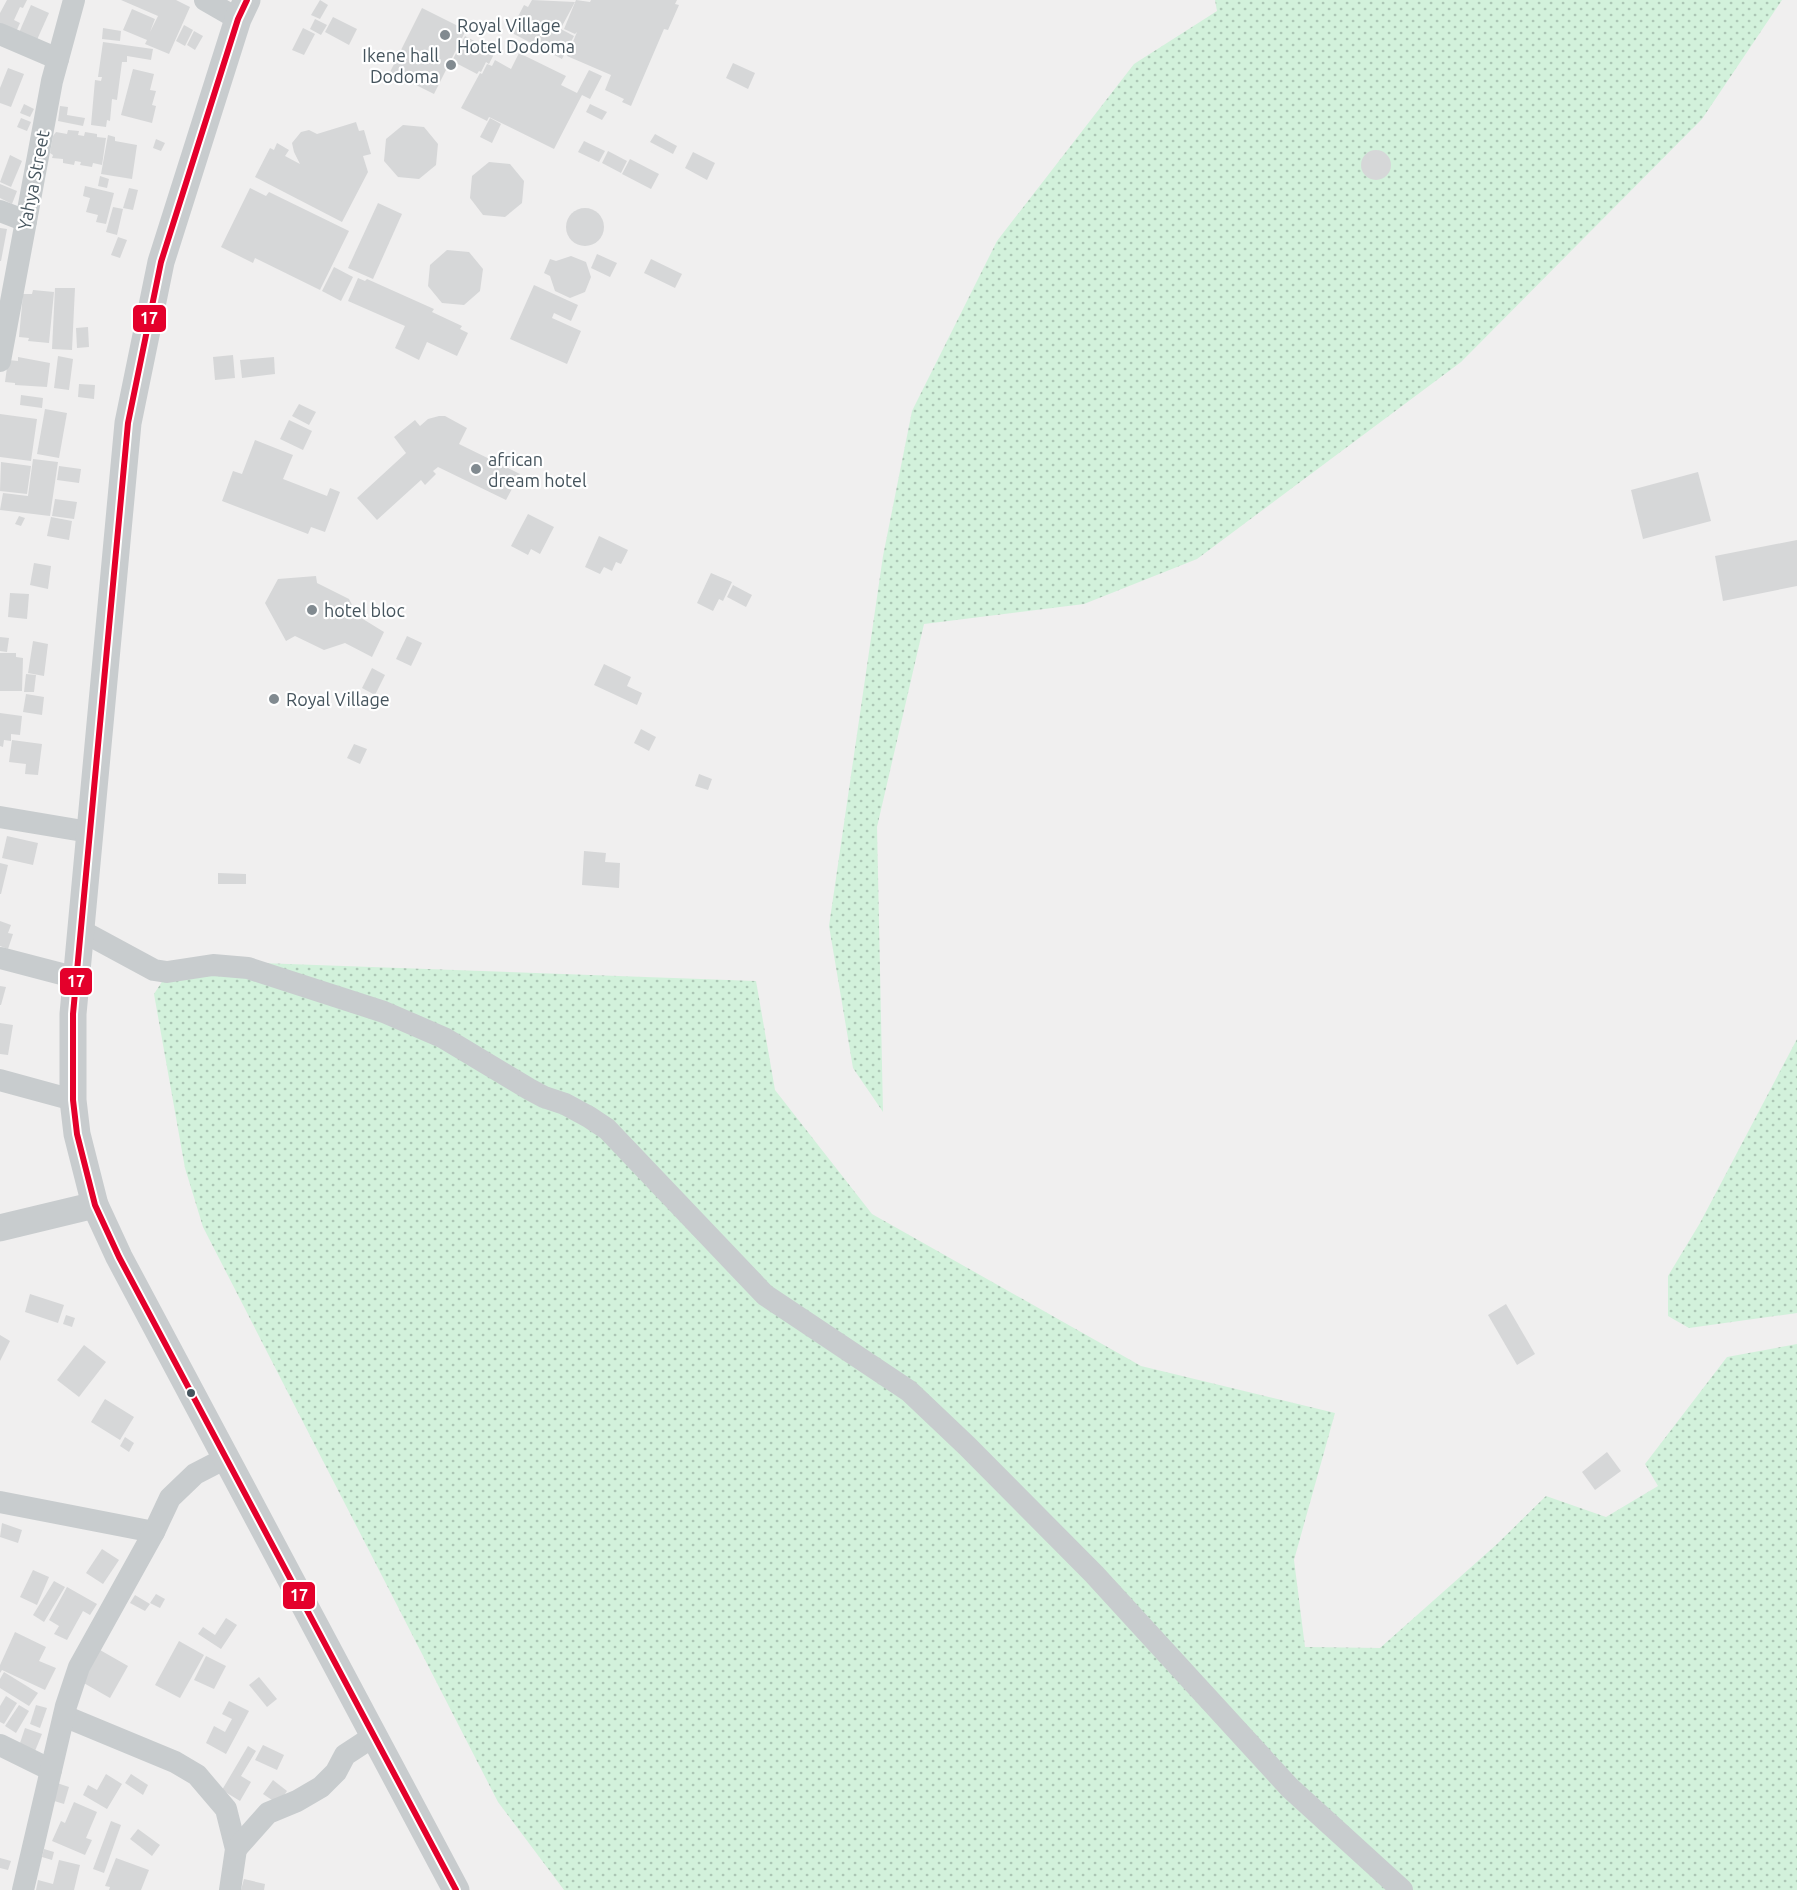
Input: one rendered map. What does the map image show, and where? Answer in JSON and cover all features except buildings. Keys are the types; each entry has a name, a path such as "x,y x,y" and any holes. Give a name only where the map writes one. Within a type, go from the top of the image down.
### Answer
{"street":[{"name":"Yahya Street","path":"0,361 52,81 74,0"},
{"path":"206,0 242,10 161,262 128,423 73,1014 74,1100 77,1134 95,1205 119,1257 456,1890"},
{"path":"0,34 58,59"},
{"path":"0,211 26,221"},
{"path":"0,817 89,832"},
{"path":"80,930 154,970 167,972 213,965 248,968 384,1012 444,1038 544,1097 565,1104 607,1129 765,1294 909,1391 967,1446 1094,1574 1290,1788 1402,1890"},
{"path":"0,958 76,978"},
{"path":"0,1080 74,1100"},
{"path":"0,1228 95,1205"},
{"path":"23,1890 64,1716 79,1667 154,1532 170,1498 195,1474 226,1458"},
{"path":"0,1502 154,1532"},
{"path":"64,1716 176,1762 196,1775 226,1809 236,1849 230,1890"},
{"path":"236,1849 268,1813 297,1801 321,1787 336,1772 345,1755 374,1736"},
{"path":"0,1745 51,1770"}],"green space":[{"path":"1215,0 1782,0 1702,119 1461,362 1197,559 1084,604 924,624 877,827 883,1112 853,1068 829,926 883,556 912,411 997,241 1134,64 1217,11"},
{"path":"176,960 756,981 775,1090 872,1214 1141,1366 1335,1413 1294,1560 1305,1647 1380,1648 1496,1545 1546,1496 1606,1517 1658,1486 1645,1464 1727,1357 1797,1344 1797,1890 564,1890 498,1802 203,1227 185,1168 154,994"},
{"path":"1797,1039 1797,1313 1689,1328 1668,1316 1668,1276 1700,1223"}],"transit line":[{"name":"17","path":"247,0 238,19 161,262 128,423 73,1014 73,1100 77,1134 95,1205 119,1257 456,1890"}],"place":[{"name":"Royal Village Hotel Dodoma","path":"445,35"},
{"name":"Ikene hall Dodoma","path":"451,65"},
{"name":"african dream hotel","path":"476,469"},
{"name":"hotel bloc","path":"312,610"},
{"name":"Royal Village","path":"274,699"}]}
